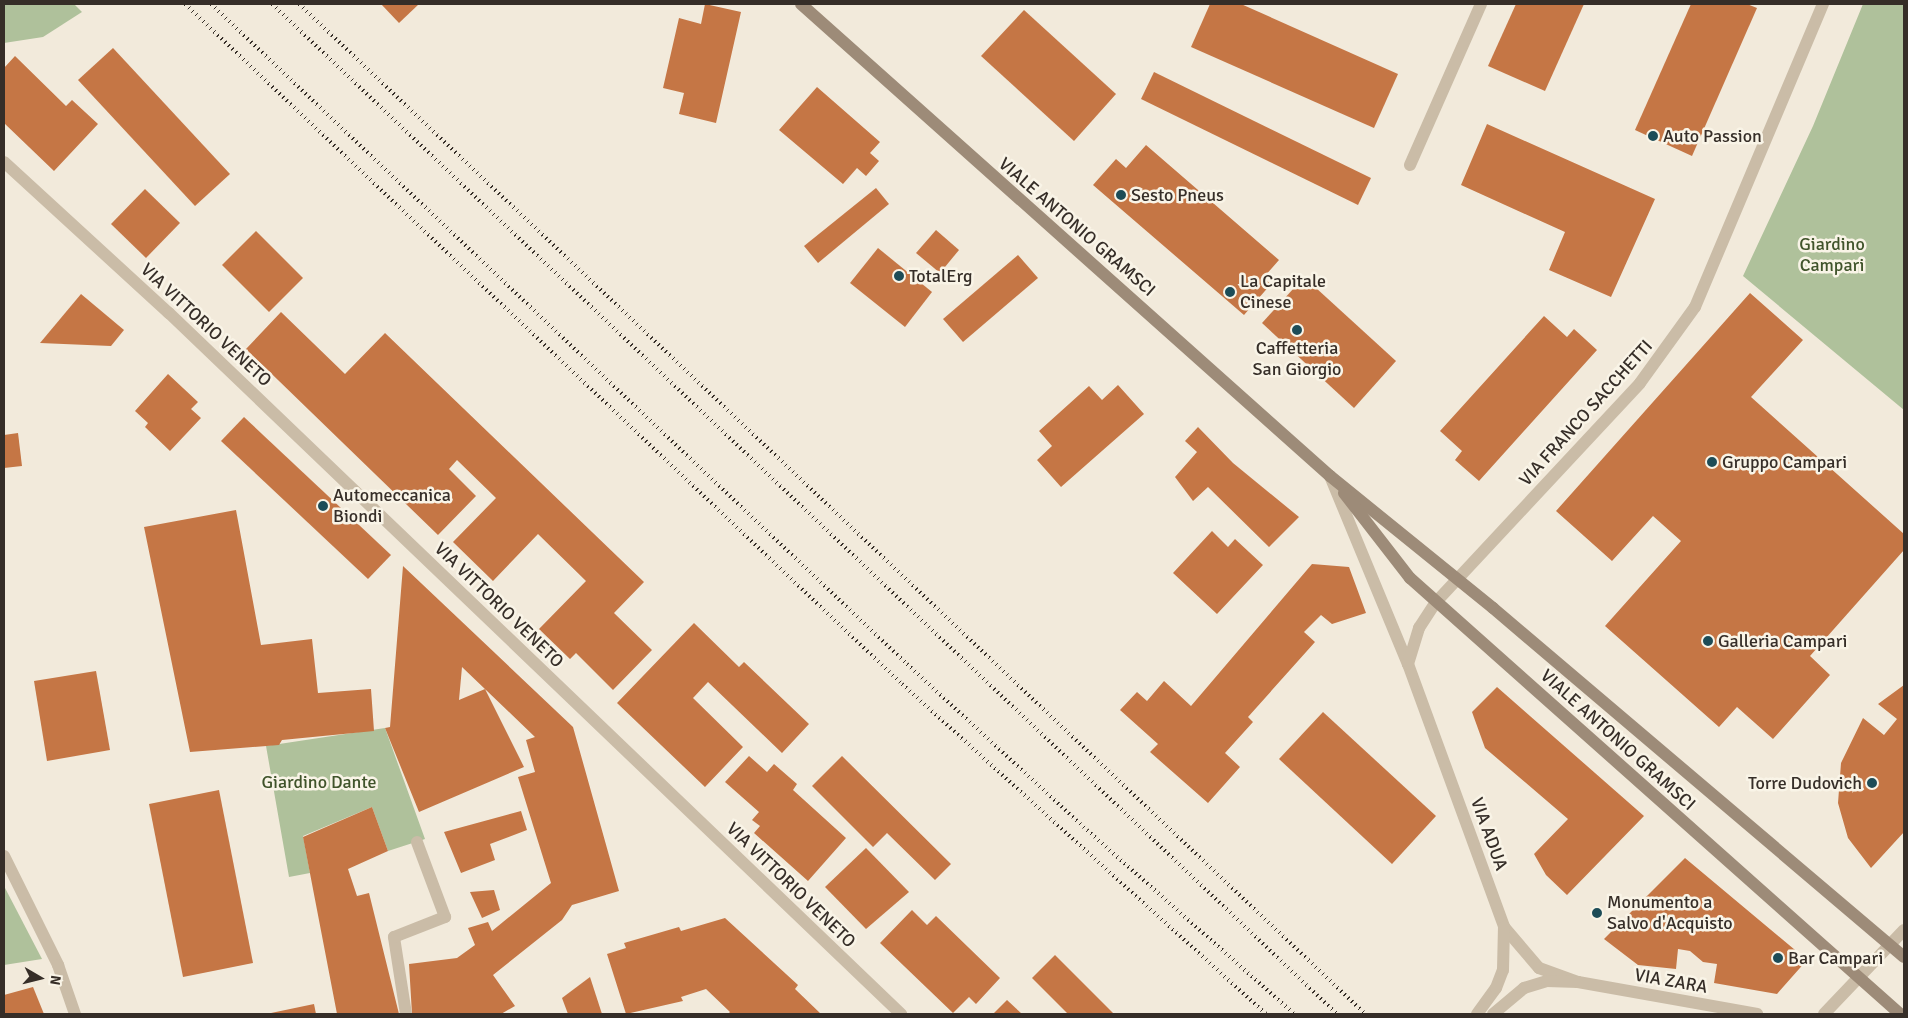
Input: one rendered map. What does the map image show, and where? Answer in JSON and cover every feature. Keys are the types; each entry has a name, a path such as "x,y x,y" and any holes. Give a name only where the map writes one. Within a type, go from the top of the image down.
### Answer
{"main road":[{"name":"VIALE ANTONIO GRAMSCI","path":"801,4 1330,476 1459,579 1904,958"},
{"name":"VIALE ANTONIO GRAMSCI","path":"1330,476 1410,578 1900,1014"}],"street":[{"path":"1410,165 1481,4"},
{"name":"VIA FRANCO SACCHETTI","path":"1436,602 1640,384 1695,307 1823,4"},
{"name":"VIA VITTORIO VENETO","path":"4,162 169,313 900,1014"},
{"name":"VIA ADUA","path":"1330,476 1408,664 1504,927 1539,968 1578,982"},
{"path":"1408,664 1419,628 1436,602"},
{"path":"406,1014 394,936 445,917 416,842"},
{"path":"4,856 58,965 76,1014"},
{"path":"1477,1014 1496,988 1503,970 1504,927"},
{"path":"1824,1014 1861,978 1904,930"},
{"path":"1493,1014 1524,988 1547,981 1578,982"},
{"name":"VIA ZARA","path":"1578,982 1757,1014"}],"green space":[{"path":"4,4 74,4 82,12 43,37 4,43"},
{"name":"Giardino Campari","path":"1863,4 1904,4 1904,410 1743,276 1813,126"},
{"name":"Giardino Dante","path":"385,728 425,839 388,851 372,807 303,836 310,873 289,877 266,746"},
{"path":"4,886 42,959 4,965"}],"building":[{"path":"381,4 419,4 399,23"},
{"path":"705,4 741,12 716,123 679,114 684,93 663,88 679,18 701,24"},
{"path":"1210,4 1241,4 1398,74 1374,128 1191,47"},
{"path":"1516,4 1584,4 1545,91 1488,66"},
{"path":"1691,4 1747,4 1757,8 1692,156 1635,130"},
{"path":"1024,10 1116,94 1074,141 981,56"},
{"path":"113,48 230,174 195,206 78,80"},
{"path":"15,56 66,106 72,100 98,124 54,171 4,123 4,68"},
{"path":"1154,72 1371,178 1358,205 1141,99"},
{"path":"817,87 880,142 870,153 879,161 866,176 857,168 843,184 779,130"},
{"path":"1487,124 1655,199 1611,297 1549,270 1565,232 1461,185"},
{"path":"1146,145 1279,260 1263,278 1271,284 1244,315 1093,185 1116,159 1126,168"},
{"path":"876,188 889,204 818,263 804,246"},
{"path":"145,189 180,223 146,258 111,224"},
{"path":"936,230 959,250 940,273 916,253"},
{"path":"256,231 303,278 269,312 222,265"},
{"path":"878,248 932,292 905,327 850,283"},
{"path":"1018,255 1038,278 963,342 943,319"},
{"path":"1304,277 1396,361 1354,408 1262,323"},
{"name":"Gruppo Campari","path":"1750,293 1803,340 1751,397 1904,534 1904,550 1810,656 1830,675 1773,739 1737,707 1719,727 1605,626 1681,541 1653,516 1612,561 1556,511"},
{"path":"81,294 124,330 111,346 40,343"},
{"path":"281,312 345,374 385,333 644,582 614,613 652,650 613,690 576,653 570,659 539,629 586,581 538,534 493,581 453,542 496,498 457,460 449,469 476,496 438,535 246,349"},
{"path":"1544,316 1567,337 1574,329 1597,350 1479,481 1455,460 1462,451 1440,431"},
{"path":"168,374 198,402 191,409 201,418 170,451 145,427 148,423 135,411"},
{"path":"1118,385 1144,414 1061,487 1037,460 1052,446 1039,431 1089,386 1102,400"},
{"path":"244,417 391,555 368,579 221,441"},
{"path":"1198,427 1233,463 1299,517 1269,547 1208,487 1193,501 1175,477 1197,452 1185,441"},
{"path":"18,433 22,466 4,468 4,435"},
{"path":"236,510 261,645 312,639 318,693 371,689 374,731 282,740 279,745 190,752 144,527"},
{"path":"1212,531 1228,547 1235,539 1263,565 1217,614 1173,573"},
{"path":"1312,564 1349,567 1366,613 1332,624 1321,615 1304,632 1315,642 1248,717 1253,722 1225,753 1240,767 1208,803 1150,752 1158,744 1120,710 1137,692 1147,701 1164,681 1191,706"},
{"path":"403,566 573,727 619,891 572,905 562,920 493,975 515,1006 501,1014 412,1014 409,964 457,958 475,945 468,928 488,922 492,931 551,883 518,777 535,772 526,740 535,737 485,689 524,767 419,812 385,728 390,727","holes":["462,667 485,689 459,700"]},
{"path":"694,623 739,667 744,662 809,724 782,753 708,682 693,698 743,747 705,787 617,703"},
{"path":"96,671 110,750 47,761 34,681"},
{"name":"Torre Dudovich","path":"1904,685 1904,832 1871,868 1848,838 1838,803 1841,763 1863,718 1884,735 1897,719 1878,704"},
{"path":"1497,687 1644,816 1567,895 1546,875 1534,854 1568,819 1485,748 1472,712"},
{"path":"1323,712 1436,816 1392,864 1279,759"},
{"path":"749,756 767,772 774,764 797,784 793,790 846,838 808,881 754,833 760,826 752,820 759,812 725,782"},
{"path":"842,756 951,864 935,880 887,833 873,847 812,786"},
{"path":"219,790 253,963 183,977 149,804"},
{"path":"372,807 388,851 348,869 357,896 369,893 399,1014 337,1014 303,837"},
{"path":"521,811 527,830 490,844 495,860 461,873 444,832"},
{"path":"866,848 909,892 866,929 825,887"},
{"path":"1685,858 1807,960 1777,994 1714,983 1717,964 1703,962 1690,951 1678,949 1676,969 1638,965 1604,939"},
{"path":"494,890 500,910 482,918 470,892"},
{"path":"912,910 927,925 936,916 1000,978 976,1004 969,997 953,1013 880,943"},
{"path":"725,918 798,985 795,989 821,1014 728,1014 730,1012 706,989 681,997 683,1001 626,1014 607,954 626,948 624,943 679,927 681,931"},
{"path":"1055,955 1114,1014 1068,1014 1032,978"},
{"path":"590,977 602,1014 568,1014 562,998"},
{"path":"33,987 44,1014 4,1014 4,995"},
{"path":"1007,1000 1022,1014 993,1014"},
{"path":"314,1004 316,1014 271,1014 271,1013"}],"railway":[{"path":"185,4 902,684 1266,1014"},
{"path":"211,4 907,664 1087,830 1294,1014"},
{"path":"272,4 1337,1014"},
{"path":"299,4 1365,1014"}],"place":[{"name":"Auto Passion","path":"1653,136"},
{"name":"Sesto Pneus","path":"1121,195"},
{"name":"TotalErg","path":"899,276"},
{"name":"La Capitale Cinese","path":"1230,292"},
{"name":"Caffetteria San Giorgio","path":"1297,330"},
{"name":"Gruppo Campari","path":"1712,462"},
{"name":"Automeccanica Biondi","path":"323,506"},
{"name":"Galleria Campari","path":"1708,641"},
{"name":"Torre Dudovich","path":"1872,783"},
{"name":"Monumento a Salvo d'Acquisto","path":"1597,913"},
{"name":"Bar Campari","path":"1778,958"}]}
